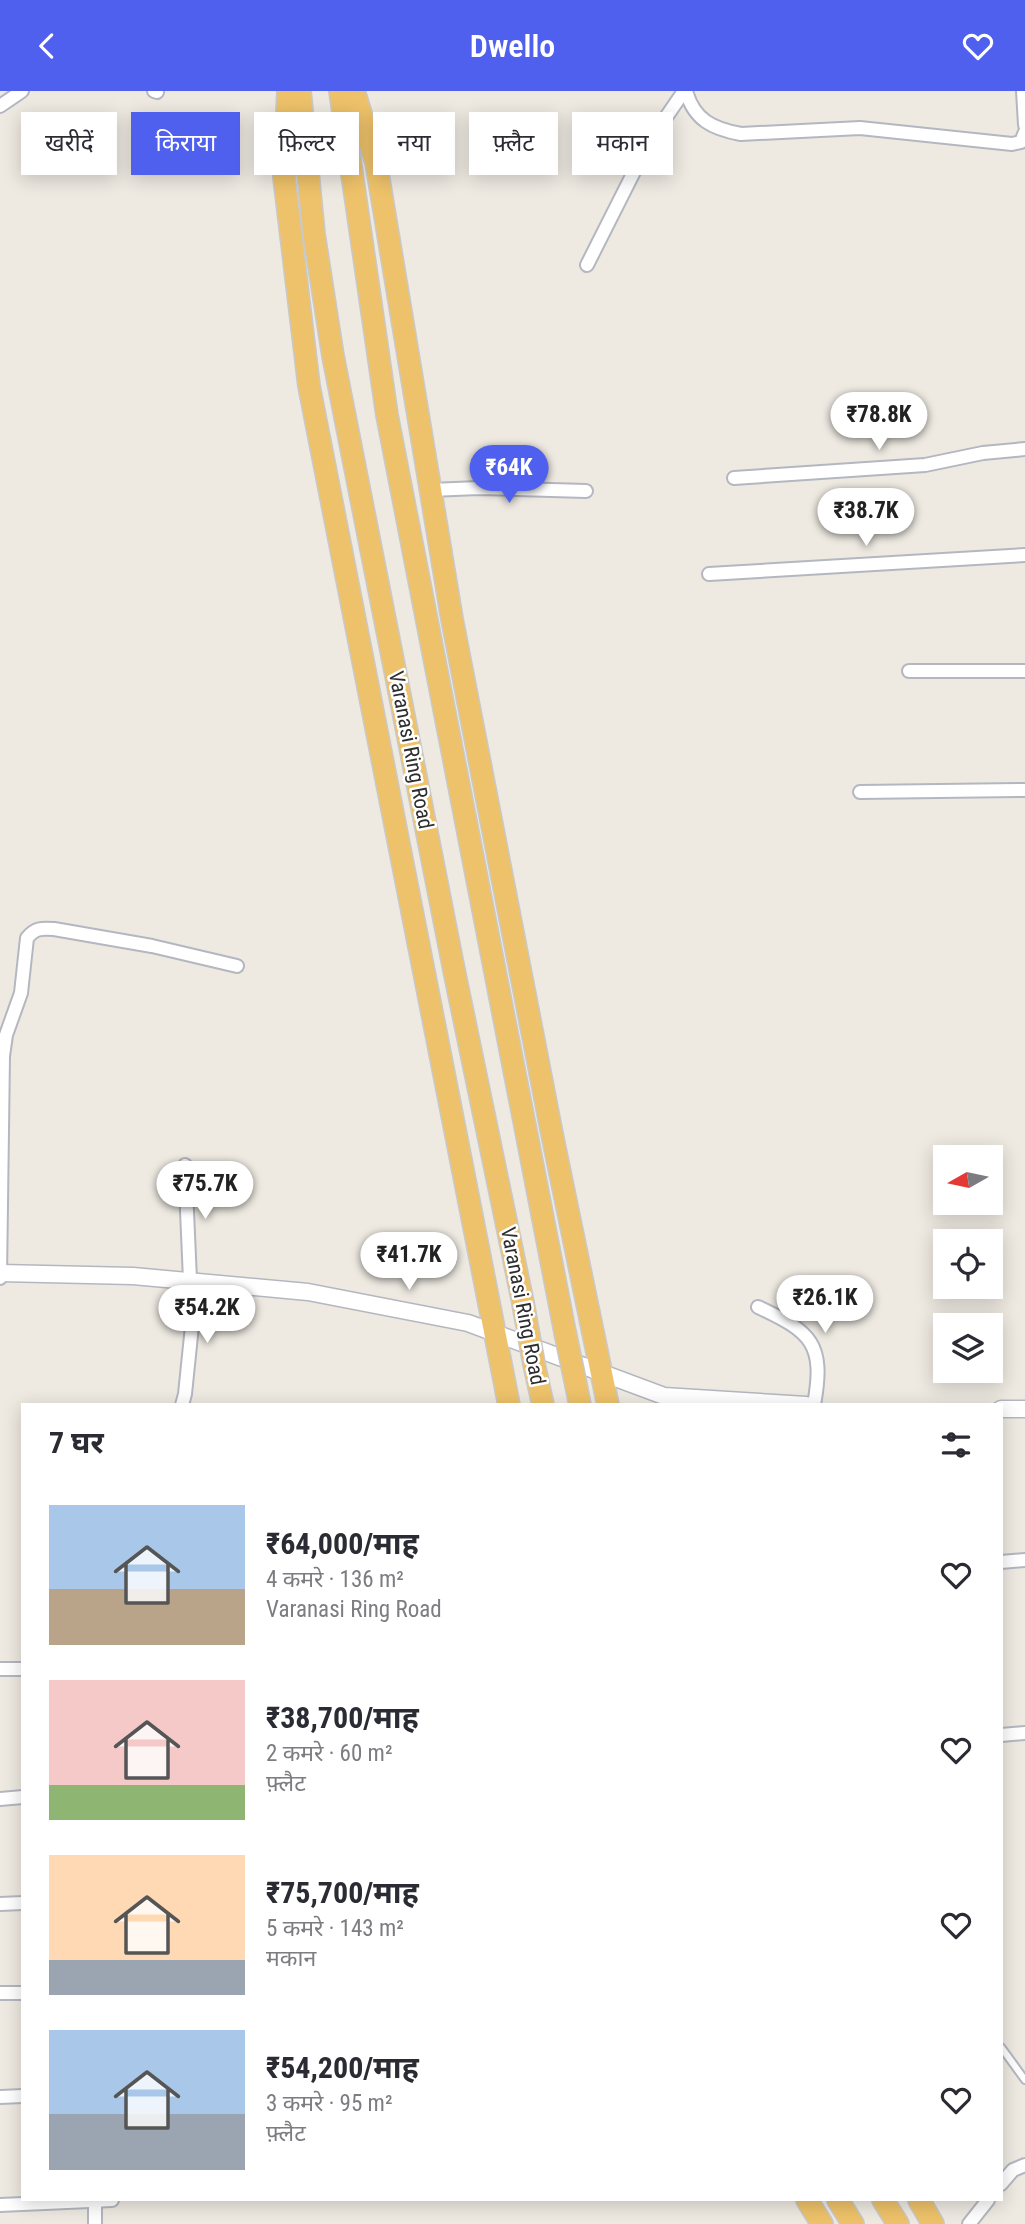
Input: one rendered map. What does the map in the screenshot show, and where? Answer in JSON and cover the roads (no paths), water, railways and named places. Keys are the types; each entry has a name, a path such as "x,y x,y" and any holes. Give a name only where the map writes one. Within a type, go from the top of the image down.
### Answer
{"highway":[{"path":"288,91 284,177 309,386 509,1403"},
{"name":"Varanasi Ring Road","path":"300,91 314,234 333,356 543,1403"},
{"name":"Varanasi Ring Road","path":"340,91 390,428 578,1395"},
{"path":"354,91 376,162 452,619 608,1403"},
{"path":"808,2201 822,2224"},
{"path":"839,2201 853,2224"},
{"path":"884,2201 898,2224"},
{"path":"920,2201 933,2224"}],"street":[{"path":"0,106 22,91"},
{"path":"685,91 689,102 703,121 724,131 741,134 860,128 1004,144 1017,143 1024,137"},
{"path":"587,265 649,142 685,91"},
{"path":"1023,91 1025,125"},
{"path":"734,478 925,465 1000,450 1025,449"},
{"path":"430,490 479,488 586,491"},
{"path":"709,573 1025,555"},
{"path":"909,671 1025,671"},
{"path":"860,792 1025,790"},
{"path":"237,966 152,946 40,928 27,939 21,993 8,1028 2,1056 0,1275 191,1279 308,1292 468,1323 664,1396 774,1403"},
{"path":"183,1403 192,1326 186,1165"},
{"path":"758,1307 791,1322 806,1335 815,1350 819,1377 814,1403"},
{"path":"1003,1409 1025,1409"},
{"path":"1003,1562 1025,1560"},
{"path":"0,1669 21,1669"},
{"path":"1003,1735 1025,1733"},
{"path":"0,1798 21,1797"},
{"path":"0,1904 21,1903"},
{"path":"0,1993 21,1993"},
{"path":"0,2097 21,2096"},
{"path":"1003,2181 1013,2170 1025,2165"},
{"path":"0,2205 76,2201"},
{"path":"95,2201 95,2224"},
{"path":"970,2224 987,2201"}],"lane":[{"path":"1003,2050 1025,2080"}]}
